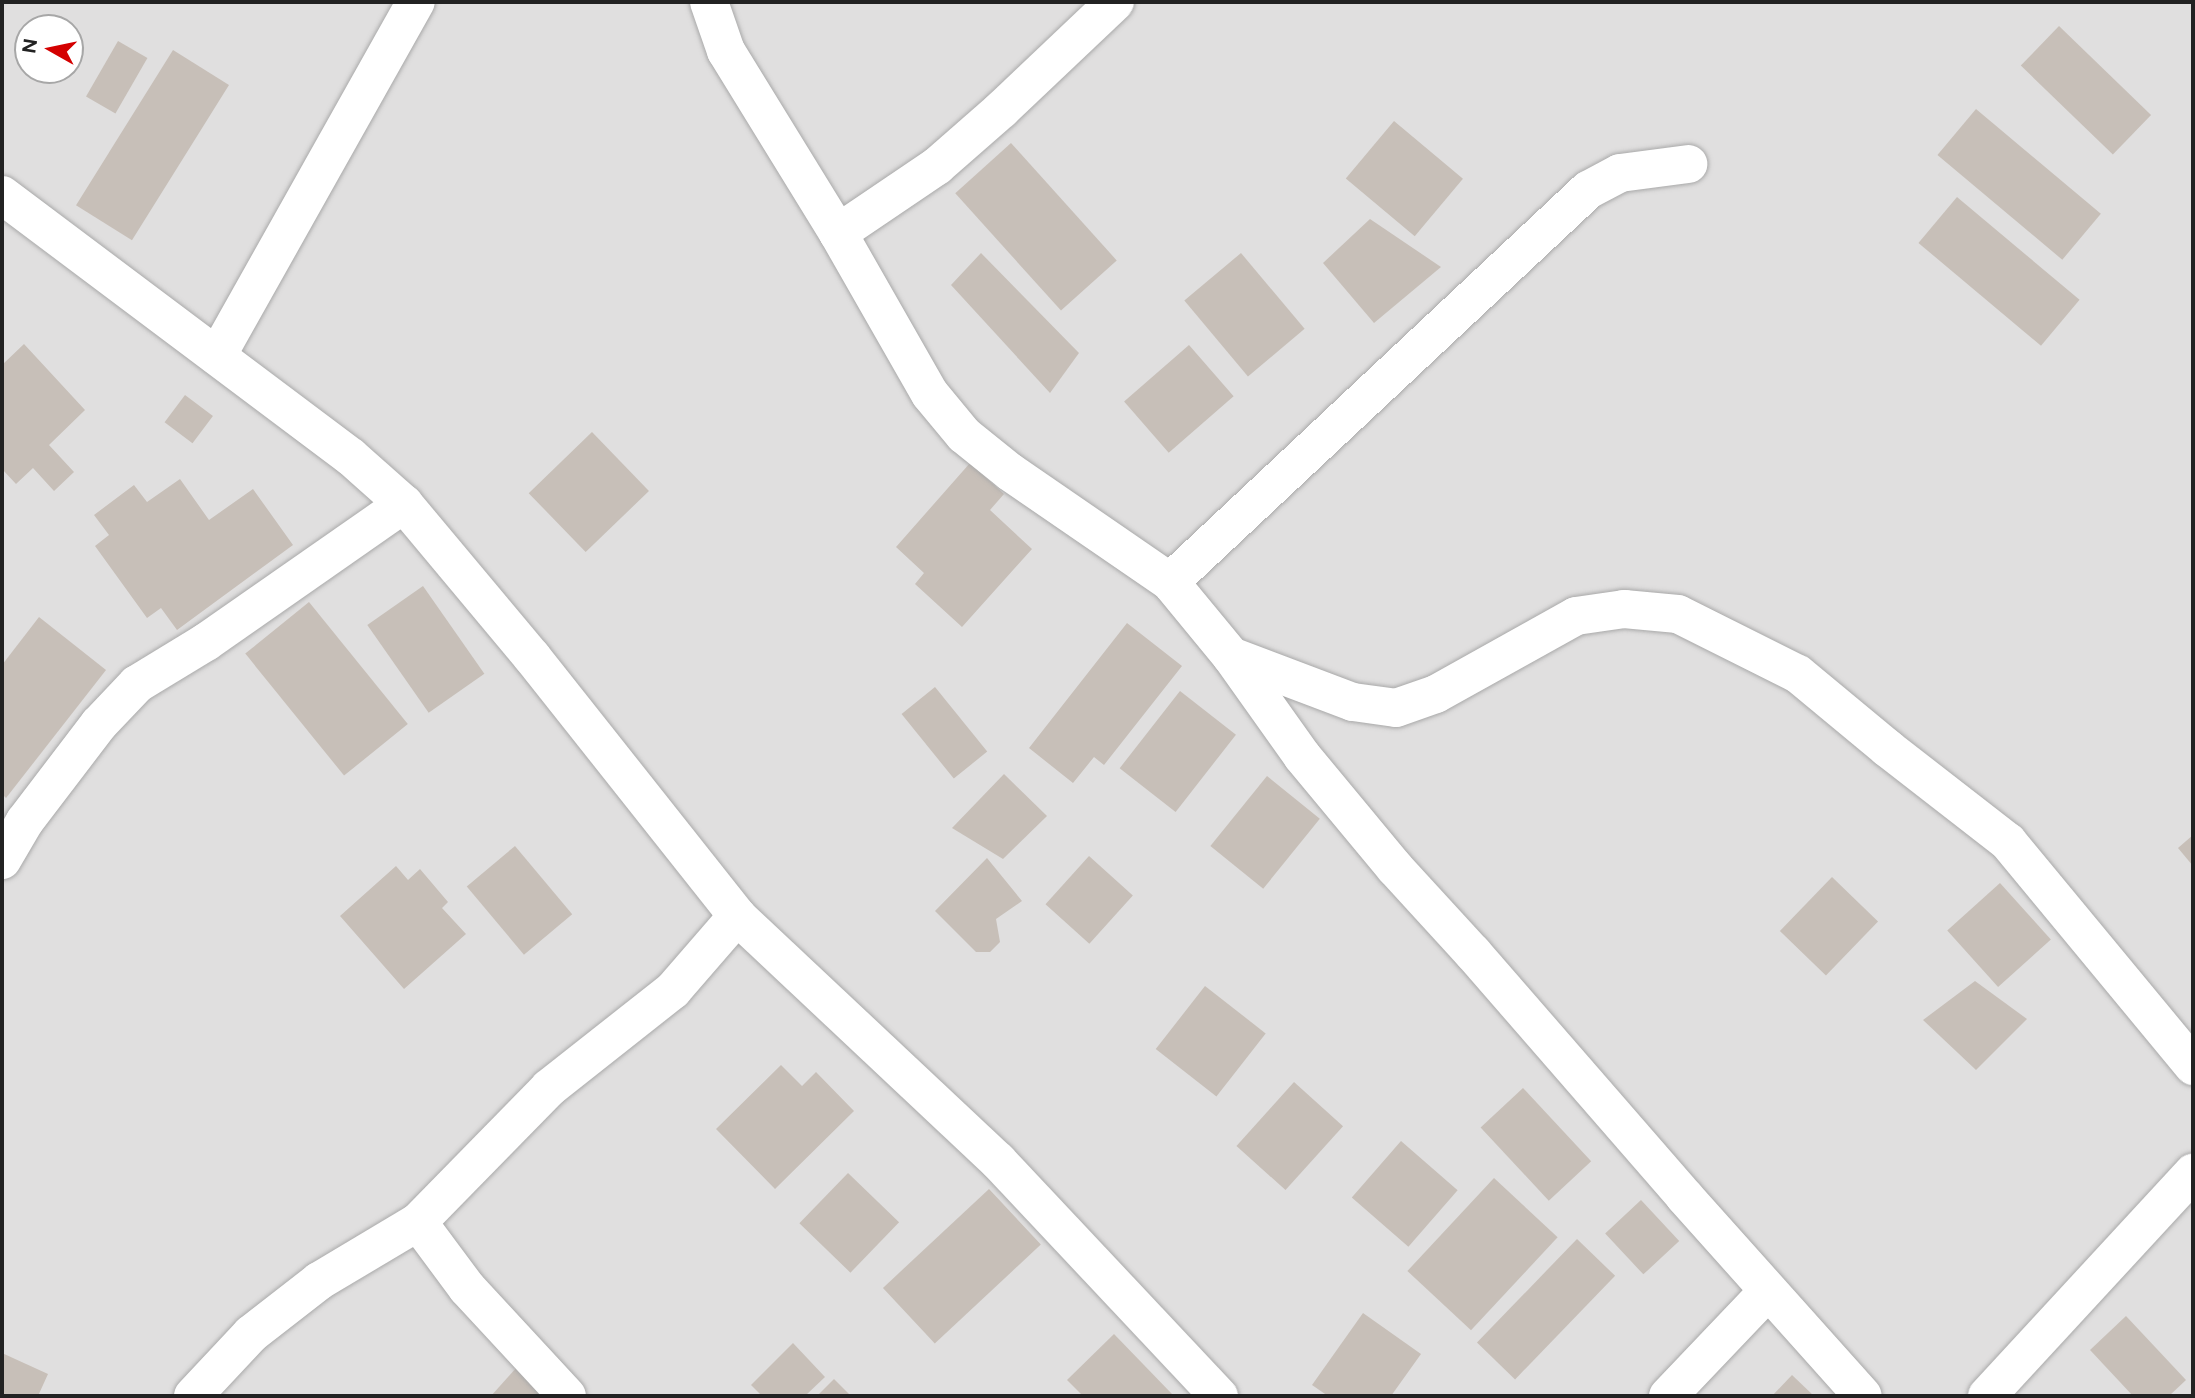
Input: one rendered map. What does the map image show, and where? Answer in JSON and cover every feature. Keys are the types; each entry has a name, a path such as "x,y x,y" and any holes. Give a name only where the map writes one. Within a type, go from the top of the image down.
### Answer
{"street":[{"path":"217,356 416,2"},
{"path":"709,2 726,51 838,233 930,394 964,435 1010,472 1170,582 1231,656 1302,756 1386,858 1528,1014 1768,1291 1863,1396"},
{"path":"838,233 937,166 1002,110 1115,2"},
{"path":"1170,582 1588,190 1620,173 1688,164"},
{"path":"2,195 351,457 404,504 531,657 737,916 999,1161 1219,1396"},
{"path":"2,860 14,817 137,684 206,642 404,504"},
{"path":"1231,656 1353,702 1396,708 1436,694 1576,616 1624,609 1678,614 1798,674 1886,748 2008,842 2193,1066"},
{"path":"193,1396 251,1334 309,1288 418,1222 549,1088 673,990 737,916"},
{"path":"1987,1396 2193,1173"},
{"path":"418,1222 467,1288 567,1396"},
{"path":"1668,1396 1768,1291"}],"shaded area":[{"path":"2,2 2193,2 2193,1396 2,1396"}],"building":[{"path":"2059,26 2151,115 2113,154 2021,66"},
{"path":"118,41 147,58 115,113 86,96"},
{"path":"173,50 229,85 132,240 76,205"},
{"path":"1976,109 2101,214 2062,260 1937,155"},
{"path":"1394,121 1463,179 1415,236 1346,178"},
{"path":"1011,143 1117,260 1061,311 955,193"},
{"path":"1957,197 2080,300 2041,346 1918,243"},
{"path":"1370,219 1441,267 1374,323 1323,263"},
{"path":"981,253 1079,353 1050,393 951,285"},
{"path":"1241,253 1305,329 1248,376 1184,301"},
{"path":"24,344 85,410 49,445 74,472 54,491 33,468 16,484 2,469 2,365"},
{"path":"1189,345 1234,396 1169,453 1124,401"},
{"path":"185,395 213,416 192,443 165,422"},
{"path":"592,432 649,491 586,552 529,493"},
{"path":"970,463 1004,494 990,510 1032,549 962,627 915,584 924,573 896,547"},
{"path":"180,479 209,520 253,489 293,545 177,630 161,608 147,618 95,546 109,535 94,515 134,485 147,502"},
{"path":"423,586 484,674 429,713 367,625"},
{"path":"309,602 408,724 344,776 245,654"},
{"path":"39,617 106,670 6,798 2,794 2,665"},
{"path":"1127,623 1182,666 1104,765 1094,757 1073,783 1029,748"},
{"path":"935,687 987,752 954,779 902,714"},
{"path":"1180,691 1236,735 1176,812 1120,768"},
{"path":"1004,774 1047,816 1003,859 952,828"},
{"path":"1267,776 1320,819 1263,889 1210,846"},
{"path":"2193,835 2193,866 2178,848"},
{"path":"515,846 572,914 524,955 467,886"},
{"path":"1089,856 1133,895 1089,944 1046,904"},
{"path":"987,858 1022,901 996,919 1000,942 990,952 976,952 935,911"},
{"path":"396,866 408,880 420,869 448,902 442,908 466,934 404,989 340,916"},
{"path":"1832,877 1878,921 1826,975 1780,931"},
{"path":"2000,883 2051,939 1998,987 1947,931"},
{"path":"1975,981 2027,1019 1976,1070 1923,1020"},
{"path":"1205,986 1266,1033 1216,1096 1156,1049"},
{"path":"781,1065 802,1086 816,1072 854,1111 775,1189 716,1129"},
{"path":"1294,1082 1343,1126 1286,1190 1236,1146"},
{"path":"1523,1088 1591,1161 1549,1201 1481,1128"},
{"path":"1401,1141 1458,1190 1408,1247 1352,1198"},
{"path":"848,1173 899,1222 850,1273 799,1223"},
{"path":"1494,1178 1558,1237 1471,1330 1407,1271"},
{"path":"989,1189 1041,1245 935,1343 883,1288"},
{"path":"1641,1200 1679,1241 1643,1274 1605,1233"},
{"path":"1577,1239 1615,1276 1515,1379 1477,1343"},
{"path":"1363,1313 1421,1354 1391,1396 1328,1396 1312,1385"},
{"path":"2126,1316 2186,1380 2169,1396 2133,1396 2090,1350"},
{"path":"1114,1334 1172,1394 1170,1396 1083,1396 1067,1380"},
{"path":"793,1343 825,1377 805,1396 762,1396 751,1385"},
{"path":"2,1353 48,1374 38,1396 2,1396"},
{"path":"517,1367 542,1390 536,1396 491,1396"},
{"path":"1792,1375 1814,1396 1772,1396"},
{"path":"834,1379 851,1396 817,1396"}]}
